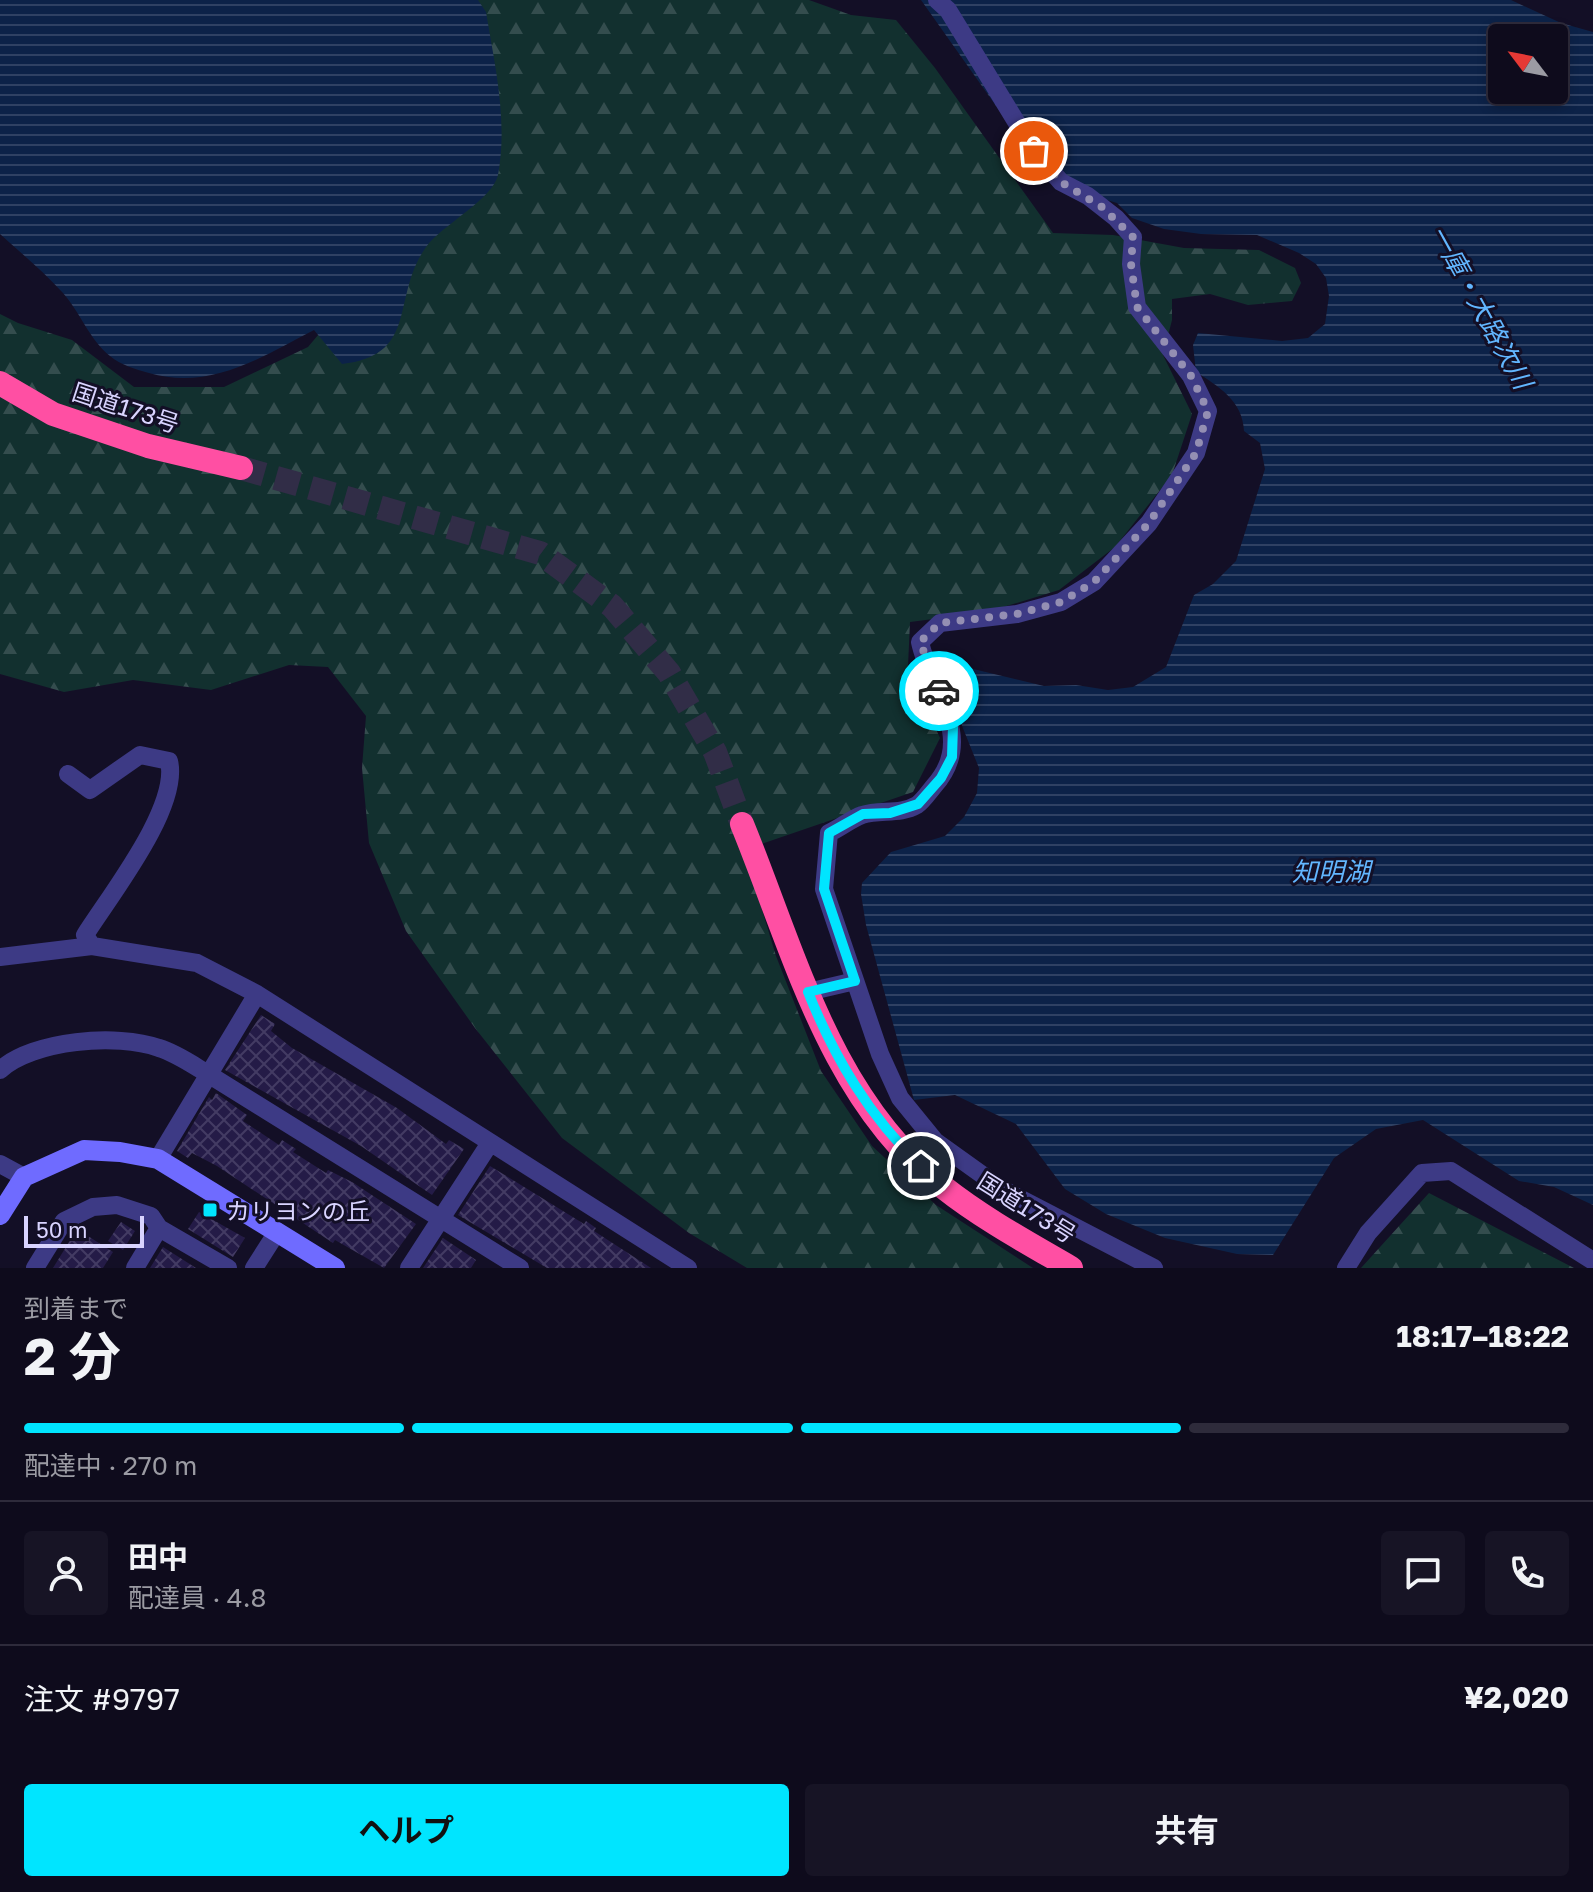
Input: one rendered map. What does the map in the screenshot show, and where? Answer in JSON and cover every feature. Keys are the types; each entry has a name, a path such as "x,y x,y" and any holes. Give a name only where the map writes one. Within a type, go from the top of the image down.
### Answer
{"highway":[{"name":"国道173号","path":"0,383 53,414 148,446 241,468"},
{"name":"国道173号","path":"742,824 808,992 841,1066 899,1145 942,1187 1071,1268"}],"street":[{"path":"937,0 948,10 1034,151 1061,182 1116,218 1133,237 1131,264 1137,307 1191,376 1208,411 1196,453 1149,523 1094,582 1061,602 1017,614 940,623 920,642 924,659 953,726 952,757 941,778 918,804 890,813 863,814 829,833 824,889 880,1054 900,1098 935,1141 1002,1189 1154,1268"},
{"path":"68,774 90,790 140,755 169,761 173,777 165,808 85,935 92,946"},
{"path":"0,957 92,946 197,963 257,994 688,1268"},
{"path":"808,992 855,981"},
{"path":"158,1159 257,994"},
{"path":"0,1070 15,1056 85,1039 158,1047 208,1074 520,1268"},
{"path":"409,1268 490,1143"},
{"path":"0,1215 24,1177 84,1150 120,1152 158,1159 335,1268"},
{"path":"0,1164 24,1177"},
{"path":"1346,1268 1368,1233 1422,1173 1451,1171 1593,1261"},
{"path":"35,1268 64,1221 93,1207 117,1205 151,1216 159,1228 228,1268"},
{"path":"135,1268 159,1228"},
{"path":"254,1268 277,1232"}],"green space":[{"path":"398,0 809,0 851,15 896,20 935,68 1053,233 1113,235 1184,248 1259,250 1295,268 1301,283 1292,301 1248,305 1210,294 1172,299 1172,320 1163,355 1192,414 1172,475 1115,547 1059,590 987,612 910,622 908,666 940,738 913,792 744,850 776,956 821,1071 872,1146 936,1205 1033,1268 747,1268 689,1233 562,1138 475,1028 406,931 369,843 362,768 366,716 328,667 289,665 211,690 133,680 64,692 0,674 0,314 72,340 134,387 224,387 308,347 367,277"},
{"path":"1429,1193 1574,1268 1361,1268"}],"water":[{"path":"0,0 478,0 486,12 499,94 502,134 498,175 477,203 426,247 415,266 393,336 383,349 367,358 342,364 314,330 255,360 214,374 193,378 171,377 133,368 114,359 103,349 63,293 0,234"},
{"name":"知明湖","path":"921,0 1511,0 1565,24 1488,24 1488,104 1568,104 1568,25 1593,32 1593,1205 1554,1187 1519,1181 1423,1120 1376,1129 1334,1158 1273,1255 1237,1254 1165,1238 1106,1214 1065,1189 1016,1124 955,1095 914,1100 866,925 861,894 862,883 891,852 945,836 964,817 977,793 979,768 946,686 947,674 958,662 969,668 1044,686 1076,685 1108,690 1133,687 1166,667 1194,595 1213,584 1236,561 1265,469 1260,443 1244,431 1243,420 1234,403 1221,389 1196,372 1193,345 1198,333 1282,341 1308,338 1325,324 1329,296 1326,278 1316,264 1299,253 1257,235 1201,234 1164,229 1132,218 1117,203 1060,186 1040,168"}],"building":[{"path":"261,1015 275,1024 271,1031 292,1048 397,1108 446,1144 449,1140 464,1149 432,1195 361,1146 225,1070"},
{"path":"216,1093 247,1115 243,1121 279,1145 282,1140 296,1149 293,1152 326,1173 328,1170 352,1182 416,1224 384,1268 335,1240 333,1243 217,1166 192,1153 188,1158 177,1151 209,1097 212,1100"},
{"path":"490,1166 584,1224 586,1221 596,1228 594,1231 651,1268 547,1268 458,1215"},
{"path":"199,1212 245,1238 233,1257 188,1229"},
{"path":"121,1222 135,1231 123,1250 108,1241"},
{"path":"77,1229 113,1252 103,1268 53,1268"},
{"path":"443,1238 476,1260 471,1268 423,1268"},
{"path":"163,1247 196,1268 150,1268"}],"tunnel":[{"path":"241,468 540,553 612,606 669,673 715,752 742,824"}],"way so far":[{"path":"939,691 924,659 920,642 940,623 1017,614 1061,602 1094,582 1149,523 1196,453 1208,411 1191,376 1137,307 1131,264 1133,237 1116,218 1088,196 1061,182 1034,151"}],"place":[{"name":"カリヨンの丘","path":"210,1210"}],"route":[{"path":"921,1166 899,1145 865,1103 841,1066 808,992 855,981 824,889 829,833 863,814 890,813 918,804 941,778 952,757 953,726 939,691"}],"water label":[{"name":"一庫・大路次川","path":"1481,307"}]}
